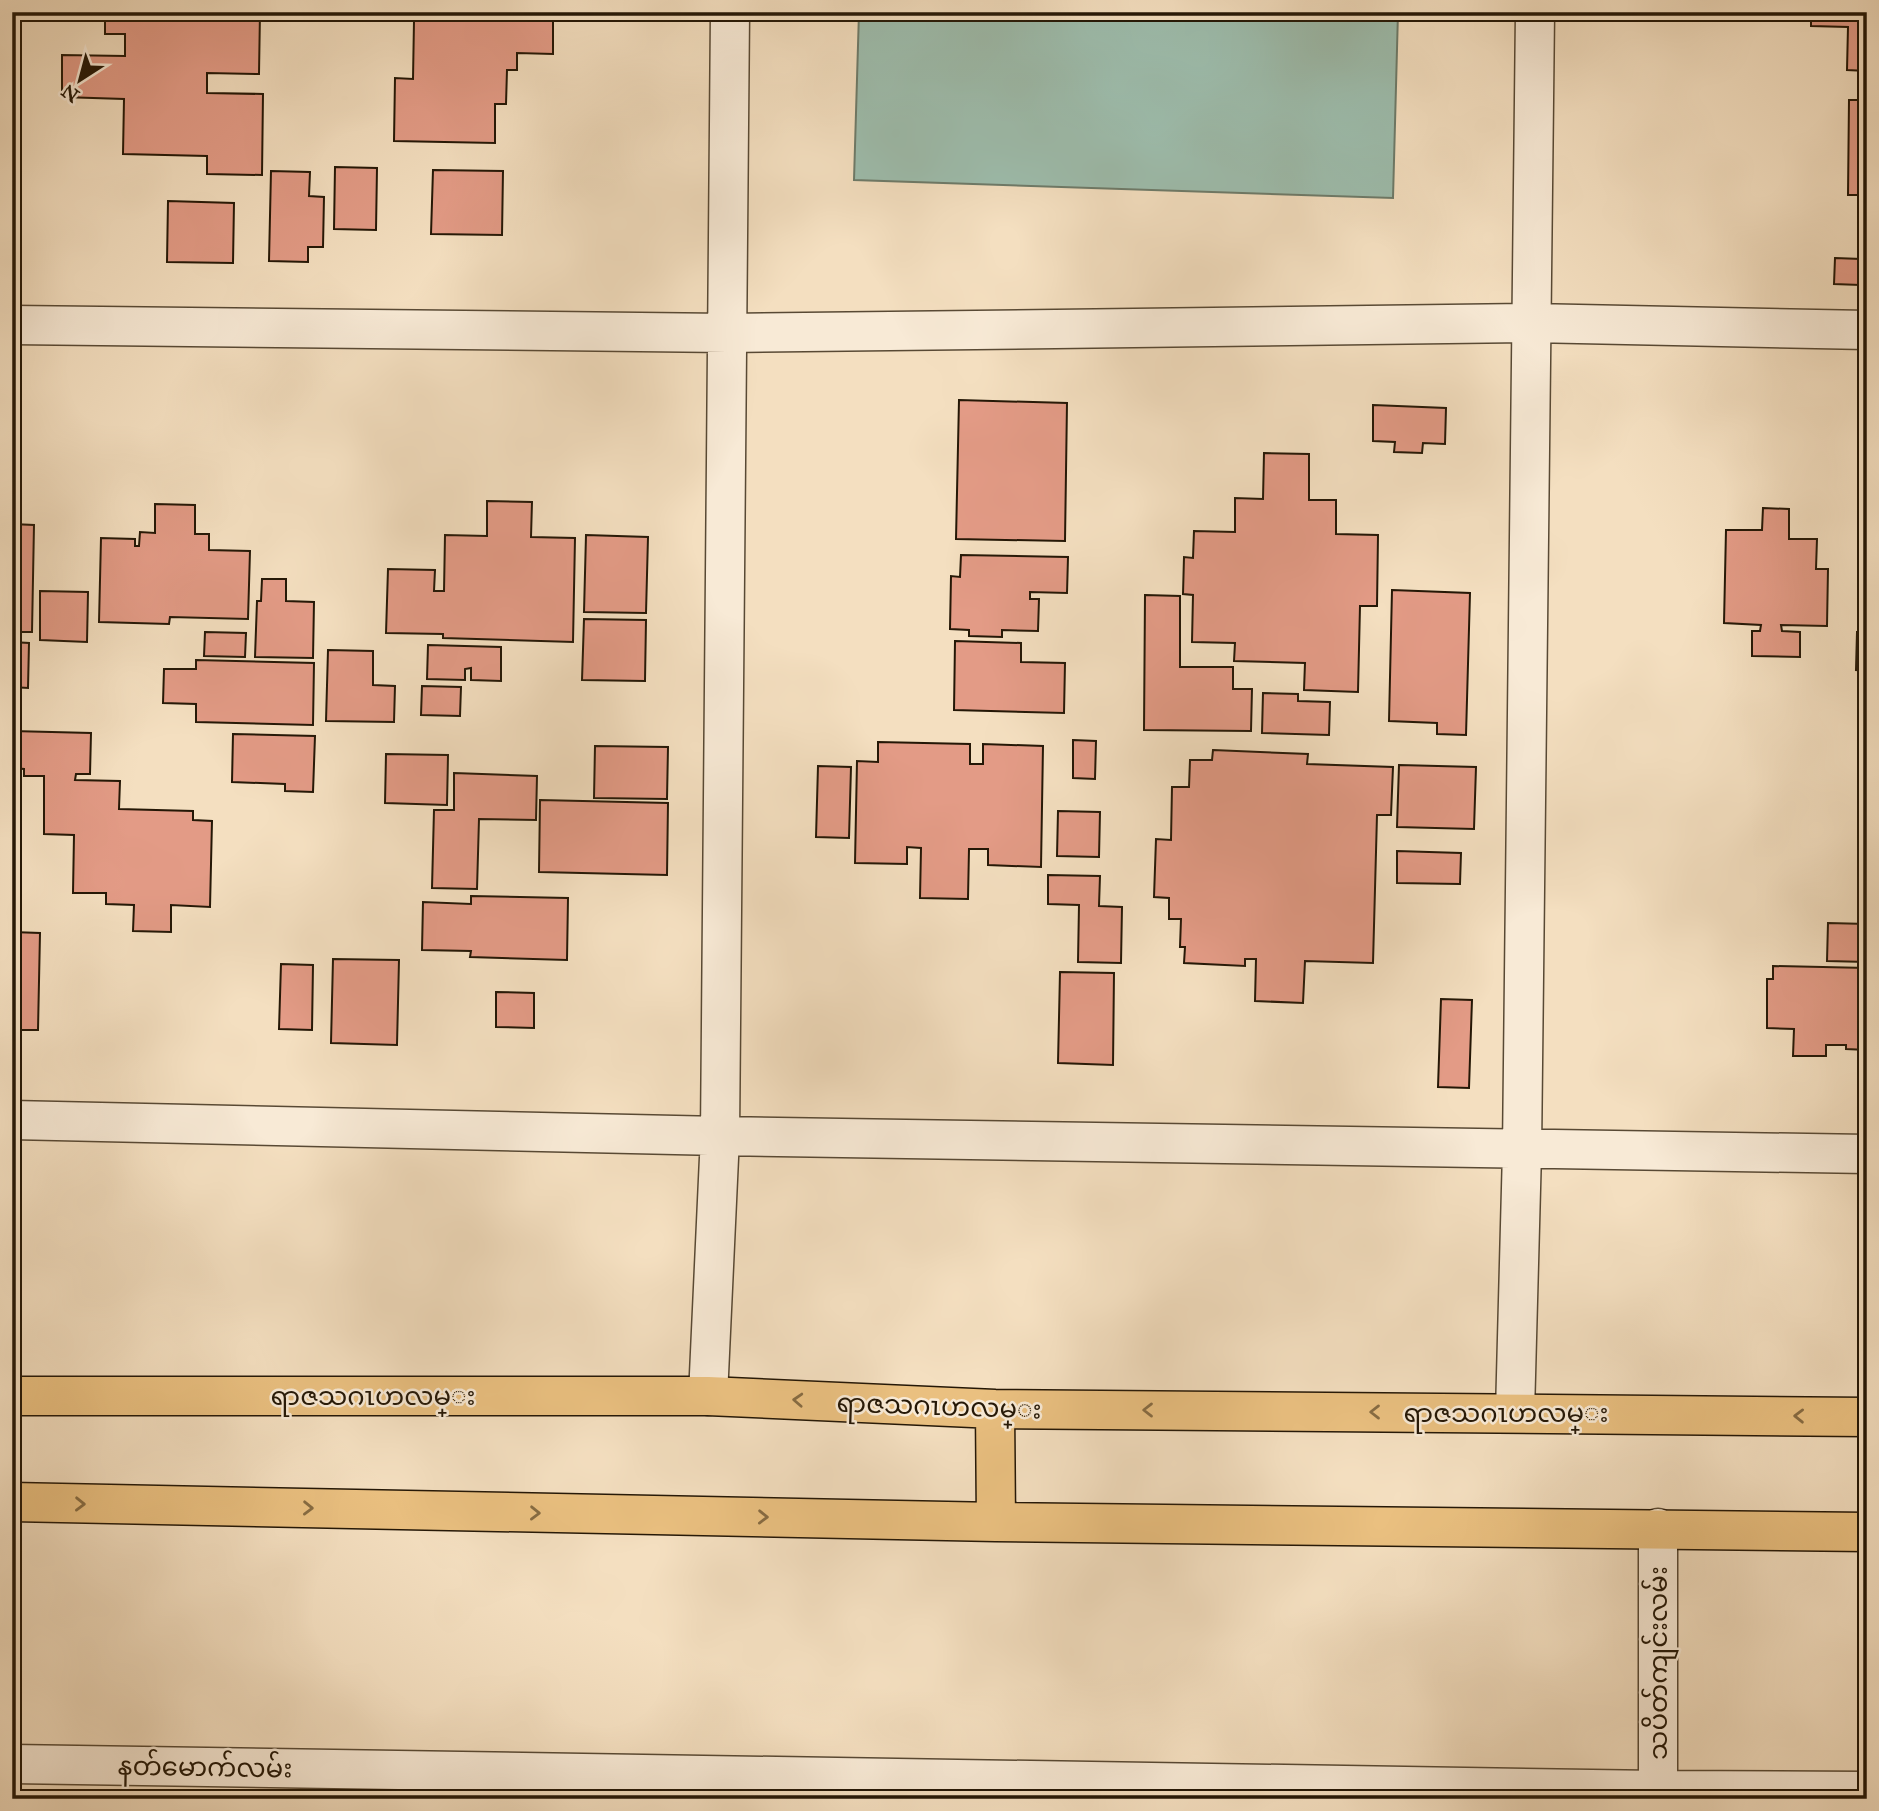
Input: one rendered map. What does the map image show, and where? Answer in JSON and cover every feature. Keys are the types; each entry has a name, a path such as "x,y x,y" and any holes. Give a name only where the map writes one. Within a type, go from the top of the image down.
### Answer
{"main road":[{"name":"ရာဇသဂၤဟလမ္း","path":"12,1396 708,1396 995,1409 1867,1417"},
{"path":"995,1409 996,1522"},
{"path":"12,1503 996,1522 1867,1532"}],"street":[{"path":"708,1396 720,1136 730,12"},
{"path":"1515,1413 1522,1150 1535,12"},
{"path":"12,325 727,332 1531,323 1867,330"},
{"path":"12,1119 720,1136 1867,1154"},
{"name":"သပိတ်ကျင်းလမ်း","path":"1658,1528 1658,1794"},
{"name":"နတ်မောက်လမ်း","path":"12,1764 1658,1794 1867,1791"}],"shaded area":[{"path":"859,12 1398,12 1393,198 854,180"}],"building":[{"path":"105,12 260,12 259,74 207,73 207,93 263,94 262,175 207,174 207,156 123,154 124,99 62,97 62,55 125,56 125,34 105,34"},
{"path":"385,12 553,12 553,54 517,53 517,70 507,70 506,104 495,104 495,143 394,141 395,78 413,79 414,21 385,20"},
{"path":"1811,12 1867,12 1867,71 1847,70 1848,27 1811,26"},
{"path":"1849,100 1867,100 1867,181 1861,180 1861,195 1848,195"},
{"path":"335,167 377,168 376,230 334,229"},
{"path":"433,170 503,171 502,235 431,234"},
{"path":"271,171 310,172 309,196 324,197 323,247 308,247 308,262 269,261"},
{"path":"168,201 234,203 233,263 167,262"},
{"path":"1835,258 1861,259 1860,285 1834,284"},
{"path":"959,400 1067,403 1065,541 956,539"},
{"path":"1373,405 1446,408 1445,444 1423,443 1422,453 1394,452 1395,442 1373,441"},
{"path":"1264,453 1309,454 1309,500 1336,500 1336,534 1378,535 1377,606 1360,606 1358,692 1304,690 1305,663 1234,661 1235,643 1192,642 1193,595 1183,594 1184,557 1193,558 1194,531 1235,532 1235,498 1263,499"},
{"path":"487,501 532,502 531,537 575,538 573,642 443,638 443,634 386,633 388,569 435,570 434,591 444,591 445,535 487,536"},
{"path":"155,504 195,505 195,534 209,534 209,550 250,551 248,619 170,617 169,624 99,622 101,538 135,539 135,546 139,546 140,532 155,533"},
{"path":"1763,508 1789,509 1789,539 1817,539 1816,569 1828,569 1827,626 1781,625 1782,631 1800,632 1800,657 1752,656 1752,631 1760,631 1761,625 1724,623 1726,530 1762,530"},
{"path":"12,524 34,525 32,632 12,632"},
{"path":"586,535 648,537 646,613 584,612"},
{"path":"961,555 1068,557 1067,593 1030,592 1030,599 1039,599 1038,631 1002,630 1002,637 969,636 969,630 950,629 951,576 960,577"},
{"path":"1858,571 1867,571 1867,618 1858,618"},
{"path":"262,579 286,579 286,601 314,602 313,658 255,657 257,601 261,601"},
{"path":"1392,590 1470,593 1466,735 1437,734 1437,723 1389,721"},
{"path":"40,591 88,592 87,642 40,640"},
{"path":"1145,595 1180,596 1180,667 1233,667 1233,689 1252,689 1251,731 1144,730"},
{"path":"584,619 646,620 645,681 582,680"},
{"path":"205,632 246,633 245,657 204,656"},
{"path":"1857,632 1867,632 1867,671 1856,670"},
{"path":"955,641 1021,643 1021,662 1065,663 1064,713 954,710"},
{"path":"12,642 29,643 28,688 12,687"},
{"path":"428,645 501,647 501,681 471,680 471,668 465,669 465,680 427,679"},
{"path":"328,650 373,651 373,685 395,686 394,722 326,721"},
{"path":"196,660 314,663 313,725 196,722 196,704 163,703 164,669 196,669"},
{"path":"422,686 461,687 460,716 421,715"},
{"path":"1263,693 1298,694 1298,701 1330,702 1329,735 1262,733"},
{"path":"12,731 91,733 90,774 76,774 75,780 120,781 119,809 193,811 193,820 212,821 210,907 171,905 171,932 133,931 134,905 106,904 106,893 73,893 74,835 44,834 44,776 24,776 24,769 12,768"},
{"path":"233,734 315,736 313,792 285,791 285,784 232,782"},
{"path":"1073,740 1096,741 1095,779 1073,778"},
{"path":"878,742 970,744 970,764 983,764 983,744 1043,746 1041,867 988,865 988,849 969,849 968,899 920,898 921,848 907,847 907,864 855,863 857,761 878,762"},
{"path":"595,746 668,747 667,799 594,798"},
{"path":"1213,750 1308,754 1307,764 1393,767 1391,815 1377,815 1373,963 1305,961 1303,1003 1255,1001 1256,959 1245,959 1245,966 1184,963 1185,947 1180,947 1181,919 1169,919 1169,898 1154,897 1156,839 1171,840 1172,787 1189,787 1190,760 1212,760"},
{"path":"386,754 448,755 447,805 385,803"},
{"path":"1399,765 1476,767 1474,829 1397,827"},
{"path":"818,766 851,767 849,838 816,837"},
{"path":"454,773 537,776 536,820 479,819 477,889 432,888 434,810 454,810"},
{"path":"540,800 668,803 667,875 539,872"},
{"path":"1058,811 1100,812 1099,857 1057,856"},
{"path":"1397,851 1461,853 1460,884 1397,883"},
{"path":"1048,875 1100,876 1099,906 1122,907 1121,963 1078,962 1079,905 1048,904"},
{"path":"471,896 568,898 567,960 470,957 471,951 422,950 423,902 471,904"},
{"path":"1828,923 1867,924 1867,962 1827,961"},
{"path":"12,932 40,933 38,1030 12,1030"},
{"path":"333,959 399,960 397,1045 331,1043"},
{"path":"281,964 313,965 312,1030 279,1029"},
{"path":"1773,966 1867,968 1867,1050 1846,1049 1846,1045 1826,1045 1826,1056 1793,1056 1794,1029 1767,1028 1767,979 1773,979"},
{"path":"1060,972 1114,973 1113,1065 1058,1063"},
{"path":"496,992 534,993 534,1028 496,1027"},
{"path":"1441,999 1472,1000 1469,1088 1438,1087"}]}
